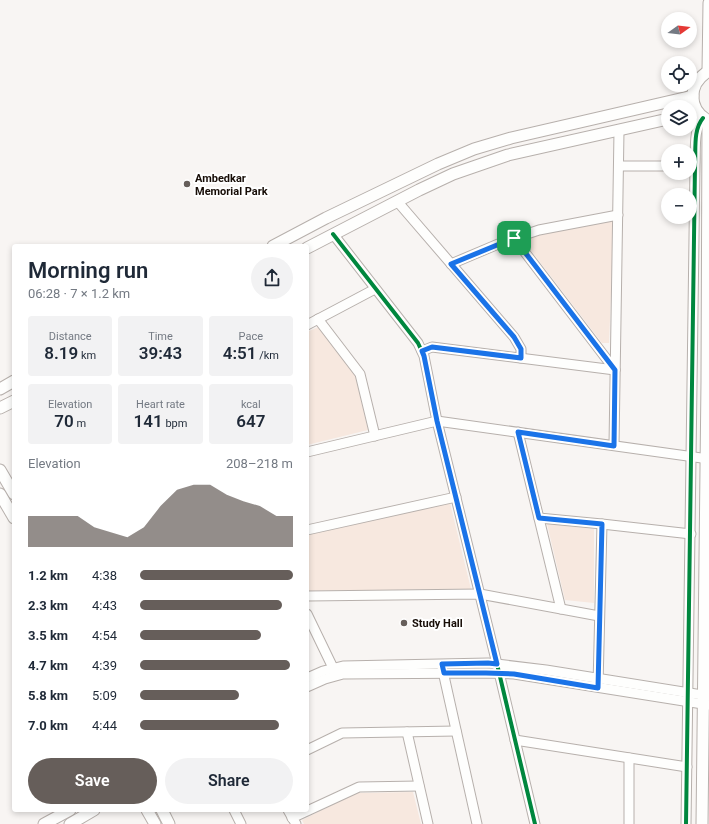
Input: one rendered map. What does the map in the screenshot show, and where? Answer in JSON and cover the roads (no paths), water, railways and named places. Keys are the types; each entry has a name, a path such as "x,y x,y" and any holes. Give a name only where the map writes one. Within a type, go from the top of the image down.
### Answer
{"street":[{"path":"702,824 706,701 708,458 702,117 694,105 693,96 697,81 709,71 709,3"},
{"path":"276,244 417,174 474,149 511,138 693,96"},
{"path":"694,144 696,130 702,117"},
{"path":"309,247 397,201 453,174 508,156 661,121"},
{"path":"614,446 619,131"},
{"path":"619,166 661,166"},
{"path":"686,824 692,456 692,180"},
{"path":"397,201 514,337 521,349 521,358"},
{"path":"451,264 514,238 539,230 618,215"},
{"path":"333,234 418,343 424,356 437,421 500,674 534,824"},
{"path":"514,238 615,370"},
{"path":"309,324 375,288"},
{"path":"318,319 360,374 375,436"},
{"path":"422,351 432,347 615,370"},
{"path":"0,389 12,382"},
{"path":"0,408 12,402"},
{"path":"309,452 437,421 708,458"},
{"path":"518,432 561,609"},
{"path":"0,470 12,491"},
{"path":"0,494 12,515"},
{"path":"309,530 456,497"},
{"path":"539,518 691,534"},
{"path":"598,684 602,524"},
{"path":"309,596 480,594 600,616"},
{"path":"309,618 335,672"},
{"path":"309,677 323,671 344,674 442,668 488,663 598,684"},
{"path":"442,668 514,674 598,684 706,701"},
{"path":"442,668 477,824"},
{"path":"309,686 325,679 335,672"},
{"path":"309,749 342,733 456,730"},
{"path":"407,732 428,824"},
{"path":"515,740 687,767"},
{"path":"629,758 629,824"},
{"path":"309,809 359,786 419,786"},
{"path":"44,824 66,812"},
{"path":"70,824 91,812"},
{"path":"148,812 155,824"},
{"path":"163,812 169,824"},
{"path":"235,812 241,824"},
{"path":"292,817 303,812"}],"place":[{"name":"Ambedkar Memorial Park","path":"187,184"},
{"name":"Study Hall","path":"404,623"}]}
